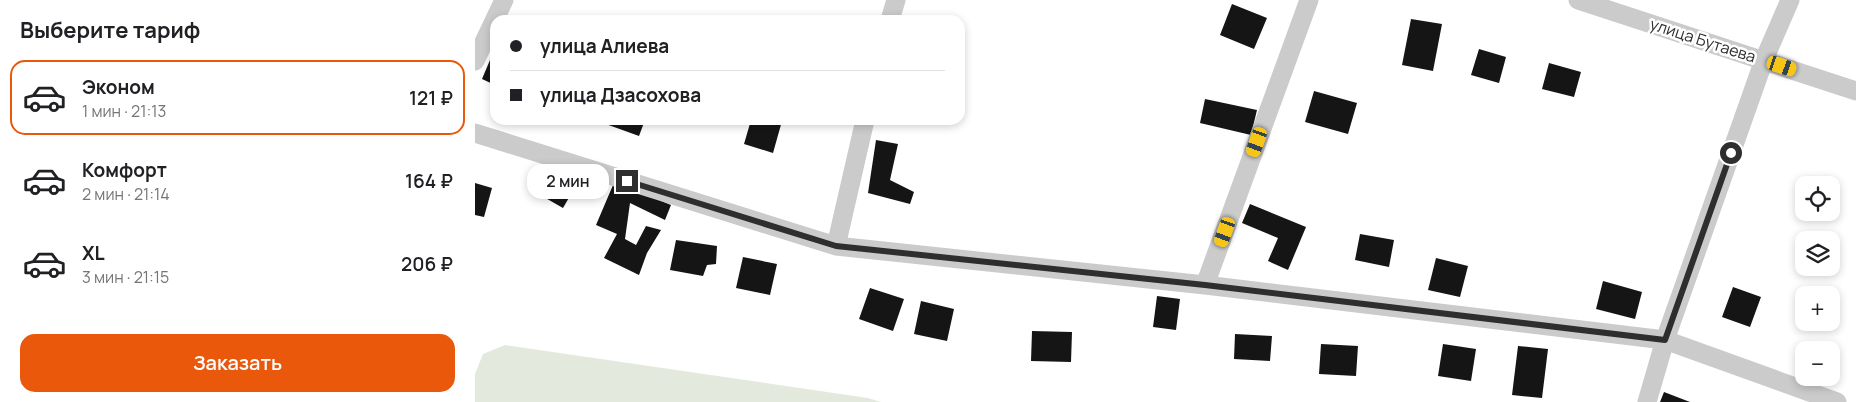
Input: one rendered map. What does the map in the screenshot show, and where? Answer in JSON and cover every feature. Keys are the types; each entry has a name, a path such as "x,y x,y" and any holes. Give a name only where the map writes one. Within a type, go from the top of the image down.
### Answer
{"street":[{"path":"497,15 504,0"},
{"path":"892,15 896,0"},
{"path":"1205,285 1309,0"},
{"name":"улица Бутаева","path":"1577,0 1856,91"},
{"path":"1647,402 1665,340 1763,60 1790,0"},
{"path":"475,60 490,29"},
{"path":"836,246 864,125"},
{"path":"475,133 836,246 1205,285 1665,340 1837,402"}],"shaded area":[{"path":"505,345 868,398 881,402 475,402 475,374 483,354"}],"building":[{"path":"1232,4 1267,18 1254,49 1220,35"},
{"path":"1411,19 1442,24 1433,71 1402,65"},
{"path":"1479,49 1506,57 1499,83 1471,75"},
{"path":"490,60 490,83 482,79"},
{"path":"1549,63 1581,72 1574,97 1542,89"},
{"path":"1314,91 1357,103 1348,134 1305,122"},
{"path":"1205,99 1257,110 1251,135 1200,123"},
{"path":"609,125 643,125 639,136"},
{"path":"750,125 781,125 773,153 744,144"},
{"path":"876,140 898,144 890,180 914,192 910,204 868,193"},
{"path":"556,171 578,182 563,208 542,196"},
{"path":"475,183 492,188 484,217 475,215"},
{"path":"613,185 635,190 671,205 665,220 630,203 625,239 636,245 646,226 661,230 647,253 639,275 604,258 617,234 596,225"},
{"path":"1250,204 1306,227 1288,270 1268,261 1278,238 1242,223"},
{"path":"1360,234 1394,240 1389,267 1355,260"},
{"path":"676,240 717,246 716,264 707,265 703,276 670,270"},
{"path":"743,257 777,264 770,295 736,288"},
{"path":"1436,258 1468,266 1460,297 1428,290"},
{"path":"1603,281 1642,292 1635,319 1596,309"},
{"path":"1733,287 1761,297 1750,327 1722,317"},
{"path":"870,288 904,299 893,331 859,319"},
{"path":"1157,296 1180,299 1176,330 1153,327"},
{"path":"921,301 954,309 947,341 914,334"},
{"path":"1032,331 1072,332 1071,362 1031,361"},
{"path":"1235,334 1272,336 1270,361 1234,359"},
{"path":"1321,344 1358,346 1356,376 1319,374"},
{"path":"1443,344 1476,349 1471,381 1438,376"},
{"path":"1518,346 1548,349 1542,398 1512,395"},
{"path":"1664,392 1690,402 1660,402"}],"route":[{"path":"627,181 836,246 1205,285 1665,340 1731,153"}]}
